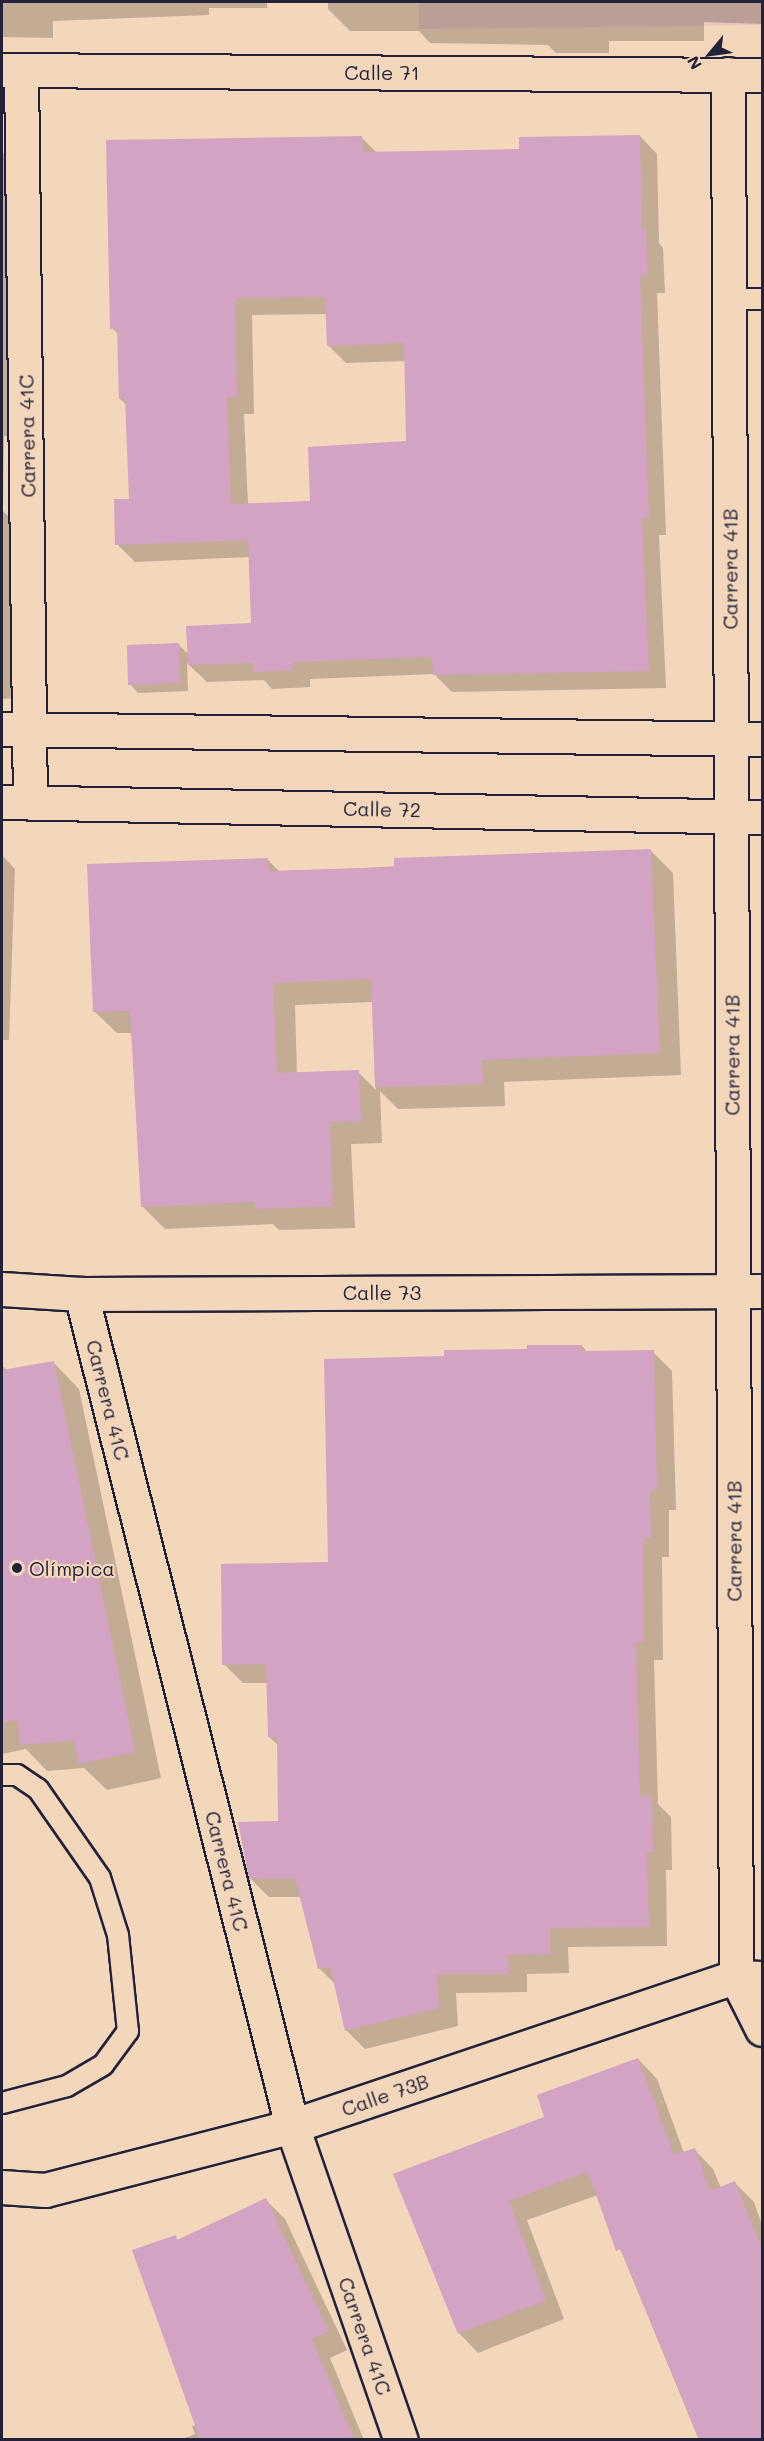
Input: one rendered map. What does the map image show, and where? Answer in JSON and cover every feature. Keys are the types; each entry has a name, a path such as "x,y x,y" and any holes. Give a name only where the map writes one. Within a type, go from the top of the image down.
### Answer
{"street":[{"name":"Calle 71","path":"11,70 762,75"},
{"name":"Carrera 41C","path":"11,70 16,802"},
{"name":"Carrera 41B","path":"728,74 730,740 747,816 749,1977 762,2029"},
{"path":"17,729 762,739"},
{"name":"Calle 72","path":"16,802 747,816"},
{"name":"Calle 73","path":"2,1289 81,1294 748,1291"},
{"name":"Carrera 41C","path":"81,1294 292,2126 401,2439"},
{"name":"Calle 73B","path":"2,2187 45,2190 292,2126 749,1977"}],"lane":[{"path":"728,298 762,299"},
{"path":"2,1775 17,1775 38,1789 100,1878 118,1935 128,2031 103,2066 67,2086 2,2103"}],"shaded area":[{"path":"419,2 762,2 762,25 419,29"}],"building":[{"path":"640,135 642,228 646,228 648,275 640,276 649,517 642,518 649,671 433,675 432,657 293,662 293,670 253,672 253,663 188,665 186,626 251,623 248,540 115,545 114,499 129,499 125,399 119,399 117,328 110,329 106,140 362,136 363,152 519,149 519,137","holes":["325,297 327,346 404,343 406,441 308,447 310,501 231,504 227,397 237,397 235,298"]},
{"path":"179,643 180,683 128,685 127,645"},
{"path":"651,849 660,1053 482,1060 483,1084 375,1087 371,979 273,983 277,1073 359,1070 361,1121 330,1122 333,1206 255,1209 255,1202 141,1207 130,1011 93,1012 87,864 268,858 269,871 394,867 394,858"},
{"path":"527,1345 582,1345 582,1351 654,1350 657,1491 650,1491 651,1538 643,1538 644,1642 636,1642 640,1796 652,1796 653,1852 647,1852 649,1927 550,1928 550,1954 508,1955 509,1974 437,1974 439,2008 345,2031 330,1967 318,1969 295,1878 249,1879 238,1822 278,1821 277,1737 268,1737 266,1664 222,1665 221,1564 328,1562 324,1359 444,1356 444,1350 527,1349"},
{"path":"54,1361 135,1752 79,1764 74,1740 19,1745 18,1720 2,1723 2,1370"},
{"path":"638,2058 674,2155 695,2148 710,2191 735,2181 762,2249 762,2439 699,2439 621,2249 616,2251 588,2172 509,2201 546,2300 458,2334 393,2174 544,2117 537,2095"},
{"path":"266,2198 329,2331 312,2339 354,2439 200,2439 132,2250 176,2235 177,2240"}],"place":[{"name":"Olímpica","path":"17,1568"}]}
